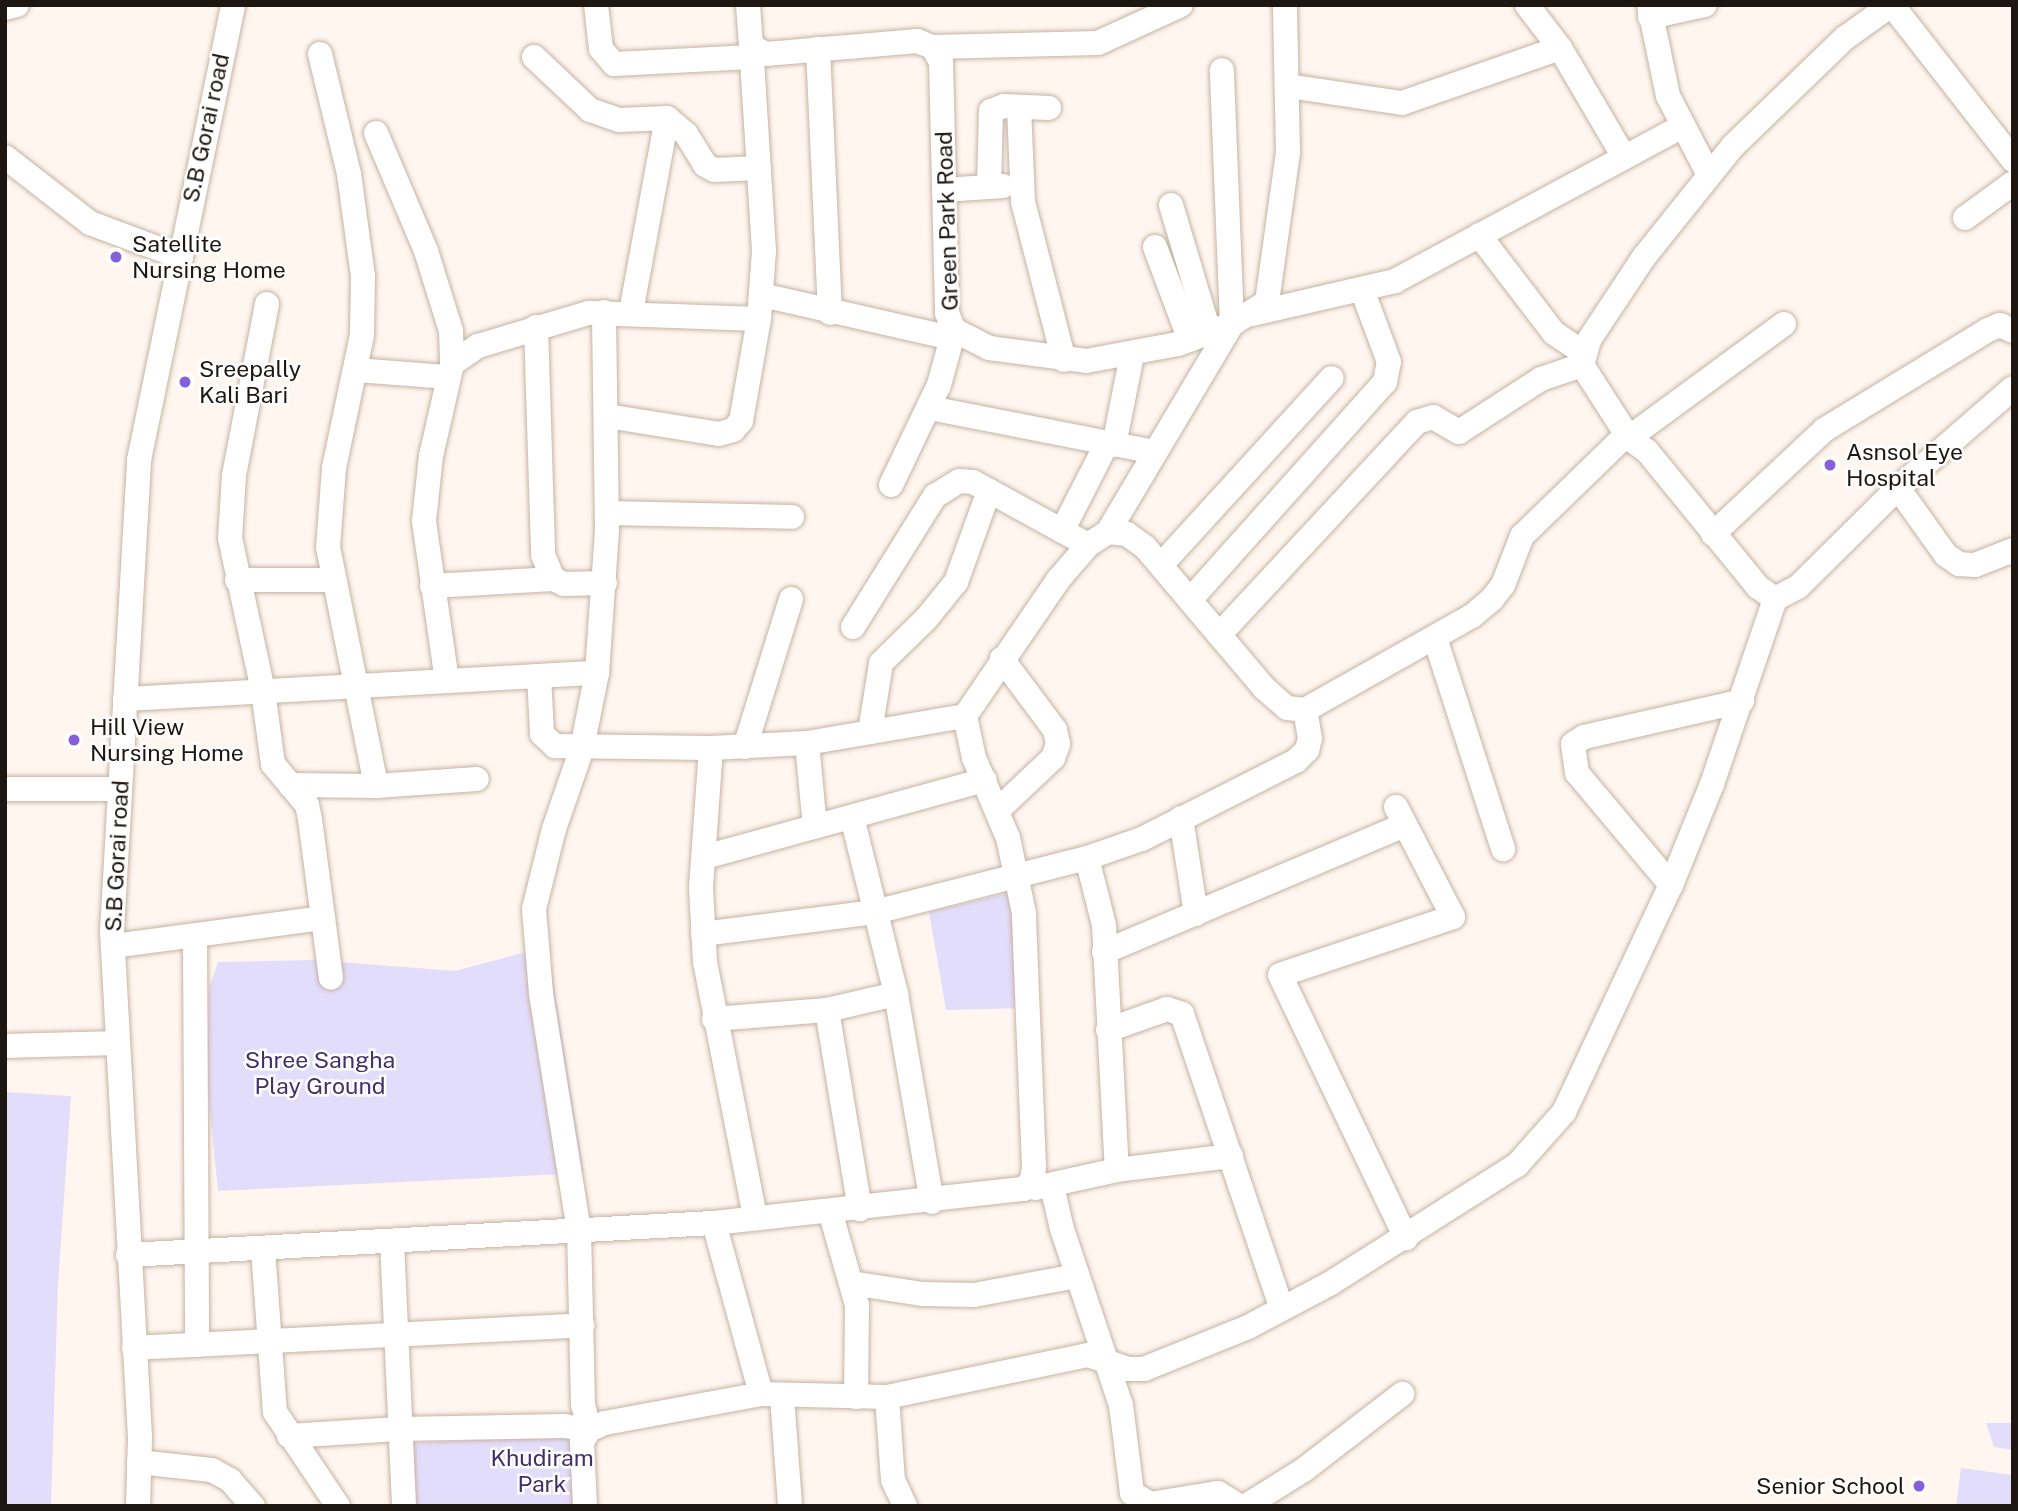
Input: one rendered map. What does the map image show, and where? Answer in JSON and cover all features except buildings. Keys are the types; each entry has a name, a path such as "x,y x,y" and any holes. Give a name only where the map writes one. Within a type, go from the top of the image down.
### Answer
{"street":[{"path":"5,8 17,5"},
{"name":"S.B Gorai road","path":"138,1506 139,1462 134,1348 113,946 139,460 178,256 233,5"},
{"path":"596,5 601,49 614,64 917,41 933,47 1098,43 1181,5"},
{"path":"607,416 719,434 733,430 745,407 760,307 764,251 748,5"},
{"path":"1221,327 1267,302 1272,284 1288,153 1285,5"},
{"path":"1528,5 1560,48 1624,157"},
{"path":"1705,5 1649,11 1657,60 1683,126 1709,175"},
{"path":"1219,635 1417,422 1433,417 1459,432 1541,379 1582,359 1644,257 1709,175 1800,79 1892,5 2013,160"},
{"name":"Green Park Road","path":"933,47 941,62 947,313 953,334 989,348 1064,360 1132,355 1221,327 1363,292 1423,268 1479,235 1683,126"},
{"path":"1288,86 1402,103 1560,48"},
{"path":"818,49 830,313"},
{"path":"320,54 359,230 362,335 329,498 328,547 376,786"},
{"path":"534,57 590,110 619,120 667,118 686,134 705,165 714,170 759,168"},
{"path":"1024,1189 1032,1180 1034,1167 1030,1011 1018,873 998,810 967,734 965,716 1002,659 1098,539 1155,453 1221,327 1222,70"},
{"path":"1019,107 1021,185 1064,360"},
{"path":"989,187 988,117 996,108 1049,108"},
{"path":"631,312 667,118"},
{"path":"376,133 430,263 450,331 449,371 426,488 424,521 447,681"},
{"path":"5,158 90,223 178,256"},
{"path":"1965,218 2013,183"},
{"path":"944,190 1021,185"},
{"path":"1171,205 1221,327"},
{"path":"1479,235 1554,334 1582,359 1629,438 1647,451 1758,587 1775,599"},
{"path":"1155,247 1221,327"},
{"path":"1190,600 1385,382 1388,362 1363,292"},
{"path":"267,304 230,506 237,580 263,691 273,764 307,805 331,978"},
{"path":"356,370 449,371 478,346 536,327 604,312 760,307 830,313 953,334 930,408 891,485"},
{"path":"585,1506 582,1451 589,1430 583,1405 579,1231 541,993 534,909 554,829 582,748 597,673 605,583 607,513 604,312"},
{"path":"853,627 935,496 959,481 989,491 1062,531 1098,539 1127,534 1161,565 1272,695 1287,708 1305,710 1435,638 1492,599 1503,585 1522,536 1612,447 1629,438 1784,324"},
{"path":"1713,534 1824,430 1988,330 2000,325 2013,331"},
{"path":"536,327 542,555 553,579"},
{"path":"1062,531 1111,444 1132,355"},
{"path":"1161,565 1332,378"},
{"path":"289,1436 398,1429 564,1426 589,1430 605,1423 771,1395 887,1397 1070,1358 1106,1359 1128,1369 1144,1369 1204,1347 1282,1309 1406,1238 1517,1165 1553,1128 1575,1092 1671,885 1742,701 1775,599 1798,587 1898,488 2013,388"},
{"path":"930,408 1155,453"},
{"path":"1898,488 1946,555 1959,564 1975,565 2013,551"},
{"path":"870,733 881,663 926,620 956,582 989,491"},
{"path":"607,513 792,517"},
{"path":"432,586 553,579 564,584 605,583"},
{"path":"237,580 334,580"},
{"path":"745,747 791,599"},
{"path":"1435,638 1503,849"},
{"path":"998,810 1054,758 1058,744 1055,730 1002,659"},
{"path":"125,699 597,673"},
{"path":"539,676 542,734 555,747 711,748 807,743 965,716"},
{"path":"1671,885 1577,773 1573,744 1584,737 1742,701"},
{"path":"703,934 875,912 1018,873 1087,858 1142,839 1296,761 1307,750 1310,738 1305,710"},
{"path":"807,743 815,827"},
{"path":"711,748 703,934 714,1019 755,1218"},
{"path":"290,785 376,786 477,779"},
{"path":"705,857 985,780"},
{"path":"5,789 120,789"},
{"path":"852,817 897,994 932,1202"},
{"path":"1104,952 1196,914 1400,817 1453,917 1280,975 1406,1238"},
{"path":"1181,818 1196,914"},
{"path":"1087,858 1101,905 1117,1170"},
{"path":"113,946 323,918"},
{"path":"195,937 194,1251 197,1345"},
{"path":"714,1019 827,1010 897,994"},
{"path":"1108,1030 1167,1009 1182,1014 1282,1309"},
{"path":"827,1010 860,1209"},
{"path":"5,1046 116,1043"},
{"path":"128,1255 714,1223 932,1202 1052,1186 1117,1170 1231,1156"},
{"path":"1052,1186 1077,1276 1121,1405 1132,1493 1138,1501 1150,1504 1218,1493 1239,1506"},
{"path":"830,1211 851,1283 859,1323 856,1397"},
{"path":"714,1223 771,1395 790,1506"},
{"path":"393,1241 398,1429 404,1506"},
{"path":"263,1249 271,1393 289,1436 338,1506"},
{"path":"851,1283 923,1294 974,1295 1077,1276"},
{"path":"134,1348 582,1325"},
{"path":"1246,1506 1305,1469 1402,1394"},
{"path":"887,1397 893,1480 905,1506"},
{"path":"139,1462 212,1470 230,1480 253,1506"}],"green space":[{"path":"1017,891 1028,1008 946,1010 929,912"},
{"name":"Shree Sangha Play Ground","path":"548,946 584,1173 218,1191 207,1083 209,988 218,962 315,960 455,971"},
{"path":"5,1092 71,1096 58,1285 51,1506 5,1506"},
{"path":"1986,1423 2013,1423 2013,1450 1994,1447"},
{"name":"Khudiram Park","path":"574,1435 579,1506 405,1506 399,1444"},
{"path":"1961,1468 2013,1475 2013,1506 1956,1506"}],"place":[{"name":"Satellite Nursing Home","path":"116,257"},
{"name":"Sreepally Kali Bari","path":"185,382"},
{"name":"Asnsol Eye Hospital","path":"1830,465"},
{"name":"Hill View Nursing Home","path":"74,740"},
{"name":"Senior School","path":"1919,1486"}]}
